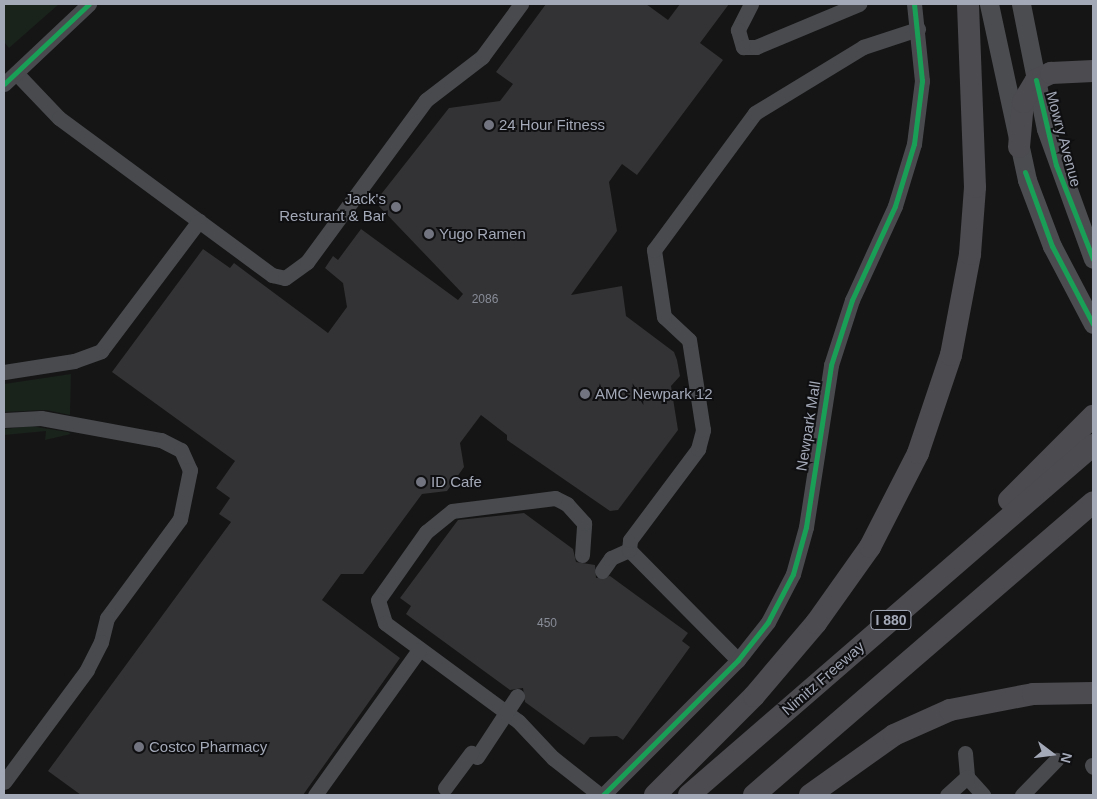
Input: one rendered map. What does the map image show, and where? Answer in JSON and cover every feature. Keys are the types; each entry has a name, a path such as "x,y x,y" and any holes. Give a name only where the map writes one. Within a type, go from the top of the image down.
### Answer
{"highway":[{"path":"655,795 748,703 816,623 878,534 918,453 951,355 970,254 975,187 968,4"},
{"path":"1019,147 1023,102 1036,80 1051,73 1093,71"},
{"path":"886,624 1093,416"},
{"name":"Nimitz Freeway","path":"689,795 1093,445"},
{"name":"I 880","path":"754,795 1093,502"},
{"path":"810,795 894,735 950,710 1024,695 1093,693"}],"main road":[{"path":"989,4 1019,147 1052,246 1093,324"},
{"name":"Mowry Avenue","path":"1021,4 1056,165 1093,259"}],"street":[{"path":"90,4 8,77 59,118 275,276 294,274 426,100 482,57 521,4"},
{"path":"751,4 738,30 743,47 756,47 859,4"},
{"name":"Newpark Mall","path":"602,795 738,660 778,607 798,558 831,365 852,300 895,206 914,144 922,81 914,4"},
{"path":"629,550 630,540 698,449 703,430 689,340 664,316 654,250 755,112 863,47 918,29"},
{"path":"4,372 74,361 101,351 199,221"},
{"path":"4,420 41,418 161,440 181,450 190,470 180,518 107,618 91,662 4,782"},
{"path":"582,556 584,523 567,504 555,498 466,508 443,515 426,532 378,600 385,623 419,650 507,712 553,758 602,795"},
{"path":"602,571 611,558 629,550"},
{"path":"629,550 738,660"},
{"path":"315,795 419,650"},
{"path":"445,788 474,755 517,696"},
{"path":"965,753 967,778 983,795"},
{"path":"1022,795 1056,760"},
{"path":"947,795 967,778"}],"shaded area":[{"path":"4,4 59,4 9,48 4,42"},
{"path":"71,374 70,415 46,410 4,412 4,384"},
{"path":"31,426 71,434 45,440 46,431 4,435 4,429"}],"building":[{"path":"546,4 646,4 668,20 680,4 729,4 700,43 723,60 637,175 622,164 609,182 617,231 571,295 622,286 626,316 674,352 680,376 671,386 678,430 618,510 610,511 507,440 507,435 481,415 460,443 464,467 447,491 422,494 363,574 341,574 322,600 400,658 303,795 81,795 48,771 231,522 219,514 230,498 216,488 235,461 112,372 203,249 230,268 234,263 328,333 347,307 343,283 325,268 333,256 338,260 361,229 458,300 463,294 375,202 449,108 500,101 513,84 496,72"},
{"path":"524,513 573,549 576,562 595,565 596,578 610,576 688,633 682,641 690,647 623,740 617,736 590,737 584,745 525,702 523,688 510,690 406,614 411,606 400,598 458,520"}],"cycle path":[{"path":"4,84 89,4"},
{"path":"603,795 738,660 768,622 793,574 806,527 831,365 852,300 895,206 914,144 922,81 914,4"},
{"path":"1036,80 1056,165 1093,259"},
{"path":"1025,172 1052,246 1093,324"}],"place":[{"name":"24 Hour Fitness","path":"489,125"},
{"name":"Jack's Resturant & Bar","path":"396,207"},
{"name":"Yugo Ramen","path":"429,234"},
{"name":"AMC Newpark 12","path":"585,394"},
{"name":"ID Cafe","path":"421,482"},
{"name":"Costco Pharmacy","path":"139,747"}]}
